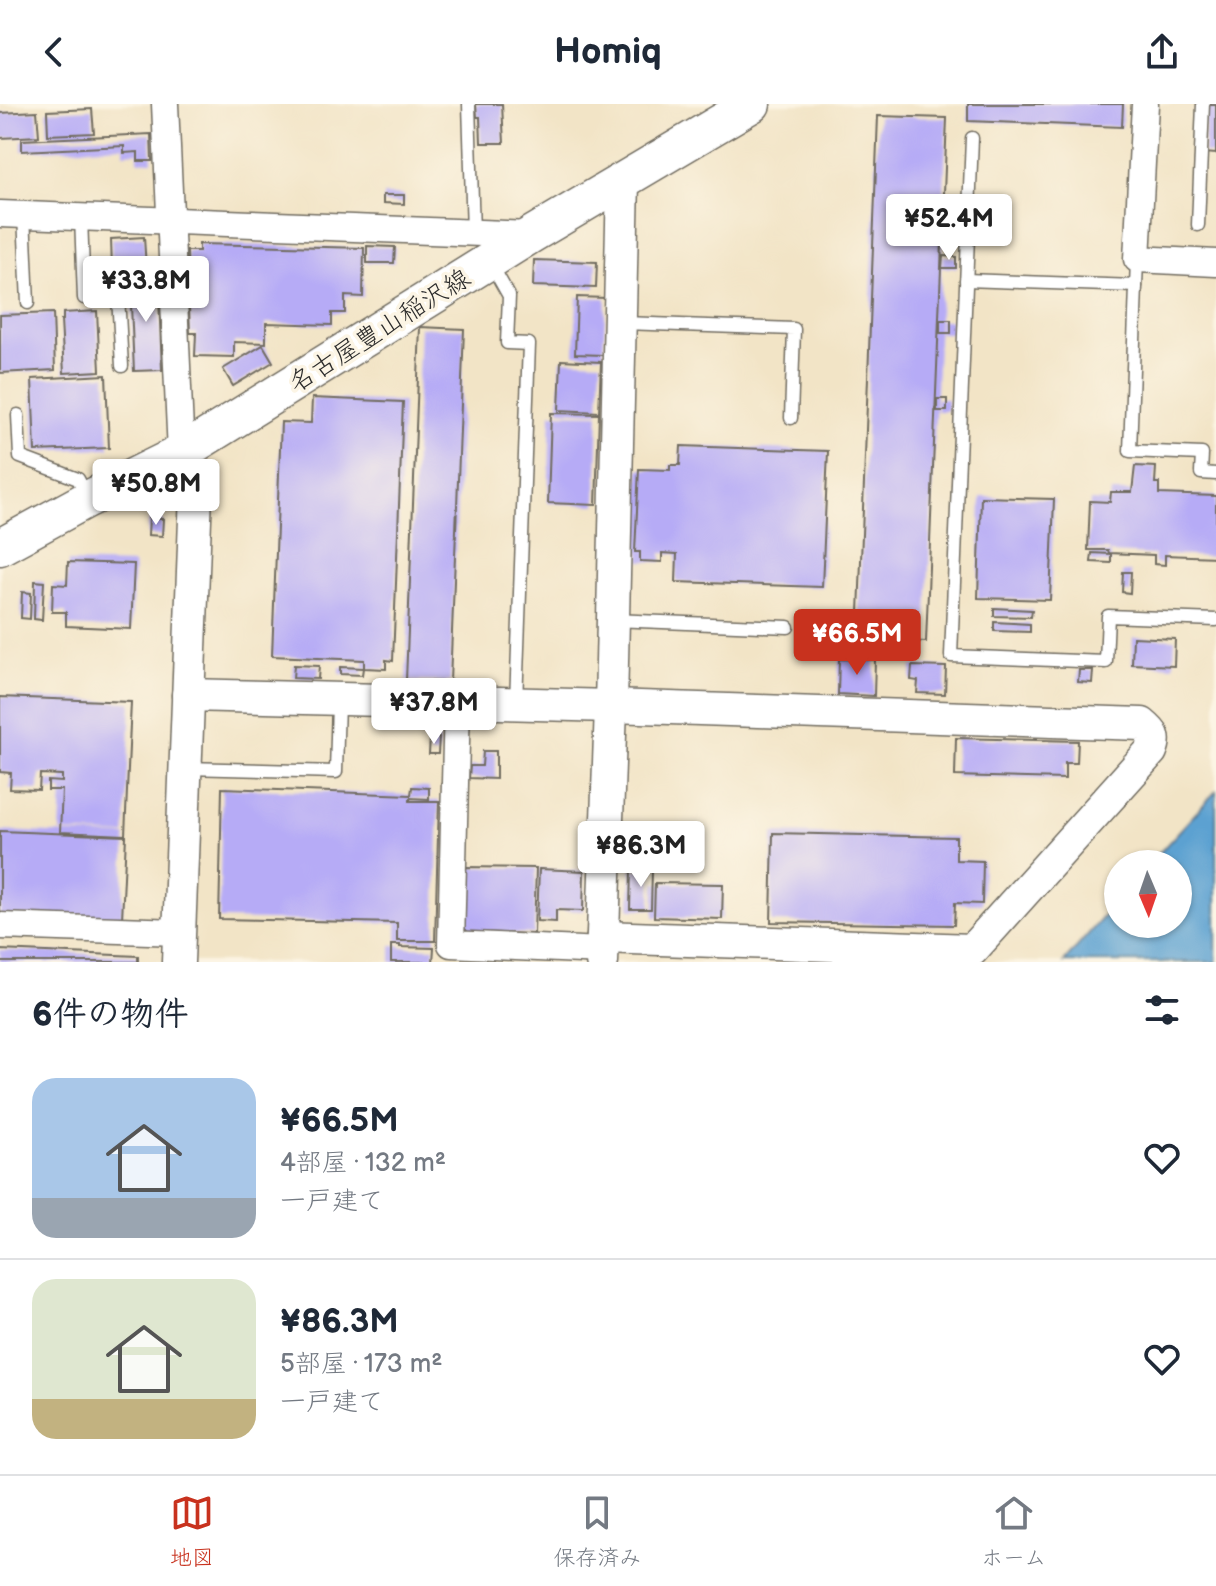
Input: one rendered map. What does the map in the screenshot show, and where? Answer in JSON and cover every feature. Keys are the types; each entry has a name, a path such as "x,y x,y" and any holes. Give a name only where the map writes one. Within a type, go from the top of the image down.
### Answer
{"main road":[{"name":"名古屋豊山稲沢線","path":"0,547 181,453 481,247 531,235 623,181 734,109"}],"street":[{"path":"0,926 178,947 196,493 181,453 165,104"},
{"path":"1145,104 1137,259 1216,263"},
{"path":"603,950 623,181"},
{"path":"12,215 171,221 481,247"},
{"path":"188,695 516,703 1142,724 1152,732 1155,743 972,950 603,950 451,944 457,702"}],"lane":[{"path":"469,104 481,247 509,296 507,343 529,344 516,703"},
{"path":"1198,225 1203,104"},
{"path":"972,138 951,656 1106,662 1108,616 1216,620"},
{"path":"12,215 28,303"},
{"path":"81,217 84,298 118,296 122,366"},
{"path":"1137,259 1130,451 1202,454 1201,473 1216,474"},
{"path":"966,280 1136,286"},
{"path":"620,323 794,329 791,418"},
{"path":"18,415 20,457 78,479 88,499"},
{"path":"613,620 788,627"},
{"path":"185,768 336,772 338,698"}],"water":[{"path":"1216,791 1216,962 1064,962 1104,916 1104,938 1192,938 1192,850 1162,850"}],"building":[{"path":"476,104 502,104 504,143 481,143"},
{"path":"968,104 1123,104 1122,127 968,121"},
{"path":"1206,104 1216,104 1216,154 1204,153"},
{"path":"92,109 94,133 48,135 47,111"},
{"path":"37,111 39,136 0,138 0,113"},
{"path":"878,116 947,118 926,642 858,639"},
{"path":"151,134 152,161 138,161 138,152 124,153 124,146 22,151 22,140"},
{"path":"383,195 404,195 404,204 383,203"},
{"path":"144,237 146,268 112,269 111,239"},
{"path":"199,244 364,248 363,297 345,296 345,313 332,313 332,325 266,323 266,343 234,342 234,357 195,356 196,333 190,333 187,251 199,251"},
{"path":"367,246 395,247 394,263 367,263"},
{"path":"943,256 956,257 956,268 942,268"},
{"path":"534,260 597,262 596,288 533,286"},
{"path":"158,275 162,370 134,371 130,283 138,282 138,276"},
{"path":"577,297 606,298 603,355 575,354"},
{"path":"97,311 100,371 64,373 63,313"},
{"path":"53,313 55,370 0,373 0,315"},
{"path":"940,320 951,320 951,333 940,333"},
{"path":"420,327 464,329 450,682 406,681"},
{"path":"263,345 273,362 233,386 223,369"},
{"path":"561,360 601,362 599,412 559,410"},
{"path":"106,375 109,448 35,451 32,379"},
{"path":"312,398 403,402 393,661 386,660 386,669 364,668 364,660 272,656 281,422 311,423"},
{"path":"937,399 947,399 947,411 937,411"},
{"path":"551,413 599,414 596,505 548,503"},
{"path":"681,446 828,451 822,587 676,582 677,554 662,553 662,562 640,561 640,552 635,552 639,469 670,470 670,465 680,465"},
{"path":"1135,466 1156,467 1155,483 1159,483 1159,494 1216,496 1216,557 1165,555 1165,565 1154,564 1154,555 1088,550 1090,501 1110,502 1111,492 1132,492"},
{"path":"981,497 1054,499 1050,600 978,598"},
{"path":"149,518 163,519 162,536 148,535"},
{"path":"1092,553 1111,554 1111,563 1091,562"},
{"path":"68,562 134,564 131,629 66,626 66,612 52,612 53,584 67,585"},
{"path":"1123,572 1131,572 1130,593 1122,592"},
{"path":"35,581 44,582 42,620 34,619"},
{"path":"22,592 31,593 30,619 21,618"},
{"path":"994,608 1032,610 1031,617 994,616"},
{"path":"994,622 1030,624 1030,632 994,631"},
{"path":"1133,637 1175,639 1174,666 1132,664"},
{"path":"839,659 875,660 874,696 838,694"},
{"path":"294,665 319,666 318,679 293,678"},
{"path":"912,666 946,667 945,694 917,693 918,681 911,680"},
{"path":"340,667 363,668 362,675 340,674"},
{"path":"1079,670 1093,670 1092,683 1078,682"},
{"path":"0,697 131,702 125,835 60,832 62,790 48,790 48,781 62,782 62,775 40,774 39,790 10,789 11,773 0,772"},
{"path":"430,737 439,737 438,754 429,754"},
{"path":"956,738 1078,741 1077,763 1065,763 1065,779 955,776"},
{"path":"483,751 496,751 496,779 469,778 470,766 482,766"},
{"path":"412,787 429,788 429,799 410,798 410,801 439,801 435,941 397,941 397,923 219,919 222,788 411,795"},
{"path":"0,831 126,836 122,919 0,915"},
{"path":"773,833 956,837 956,860 983,861 982,904 955,903 954,925 771,922"},
{"path":"463,867 536,868 534,934 468,932 462,926"},
{"path":"539,869 584,871 583,911 556,910 556,922 537,921"},
{"path":"631,869 652,870 651,909 630,909"},
{"path":"655,883 723,884 722,919 654,917"},
{"path":"391,945 434,948 433,962 391,962"},
{"path":"0,950 138,956 138,962 0,962"}]}
